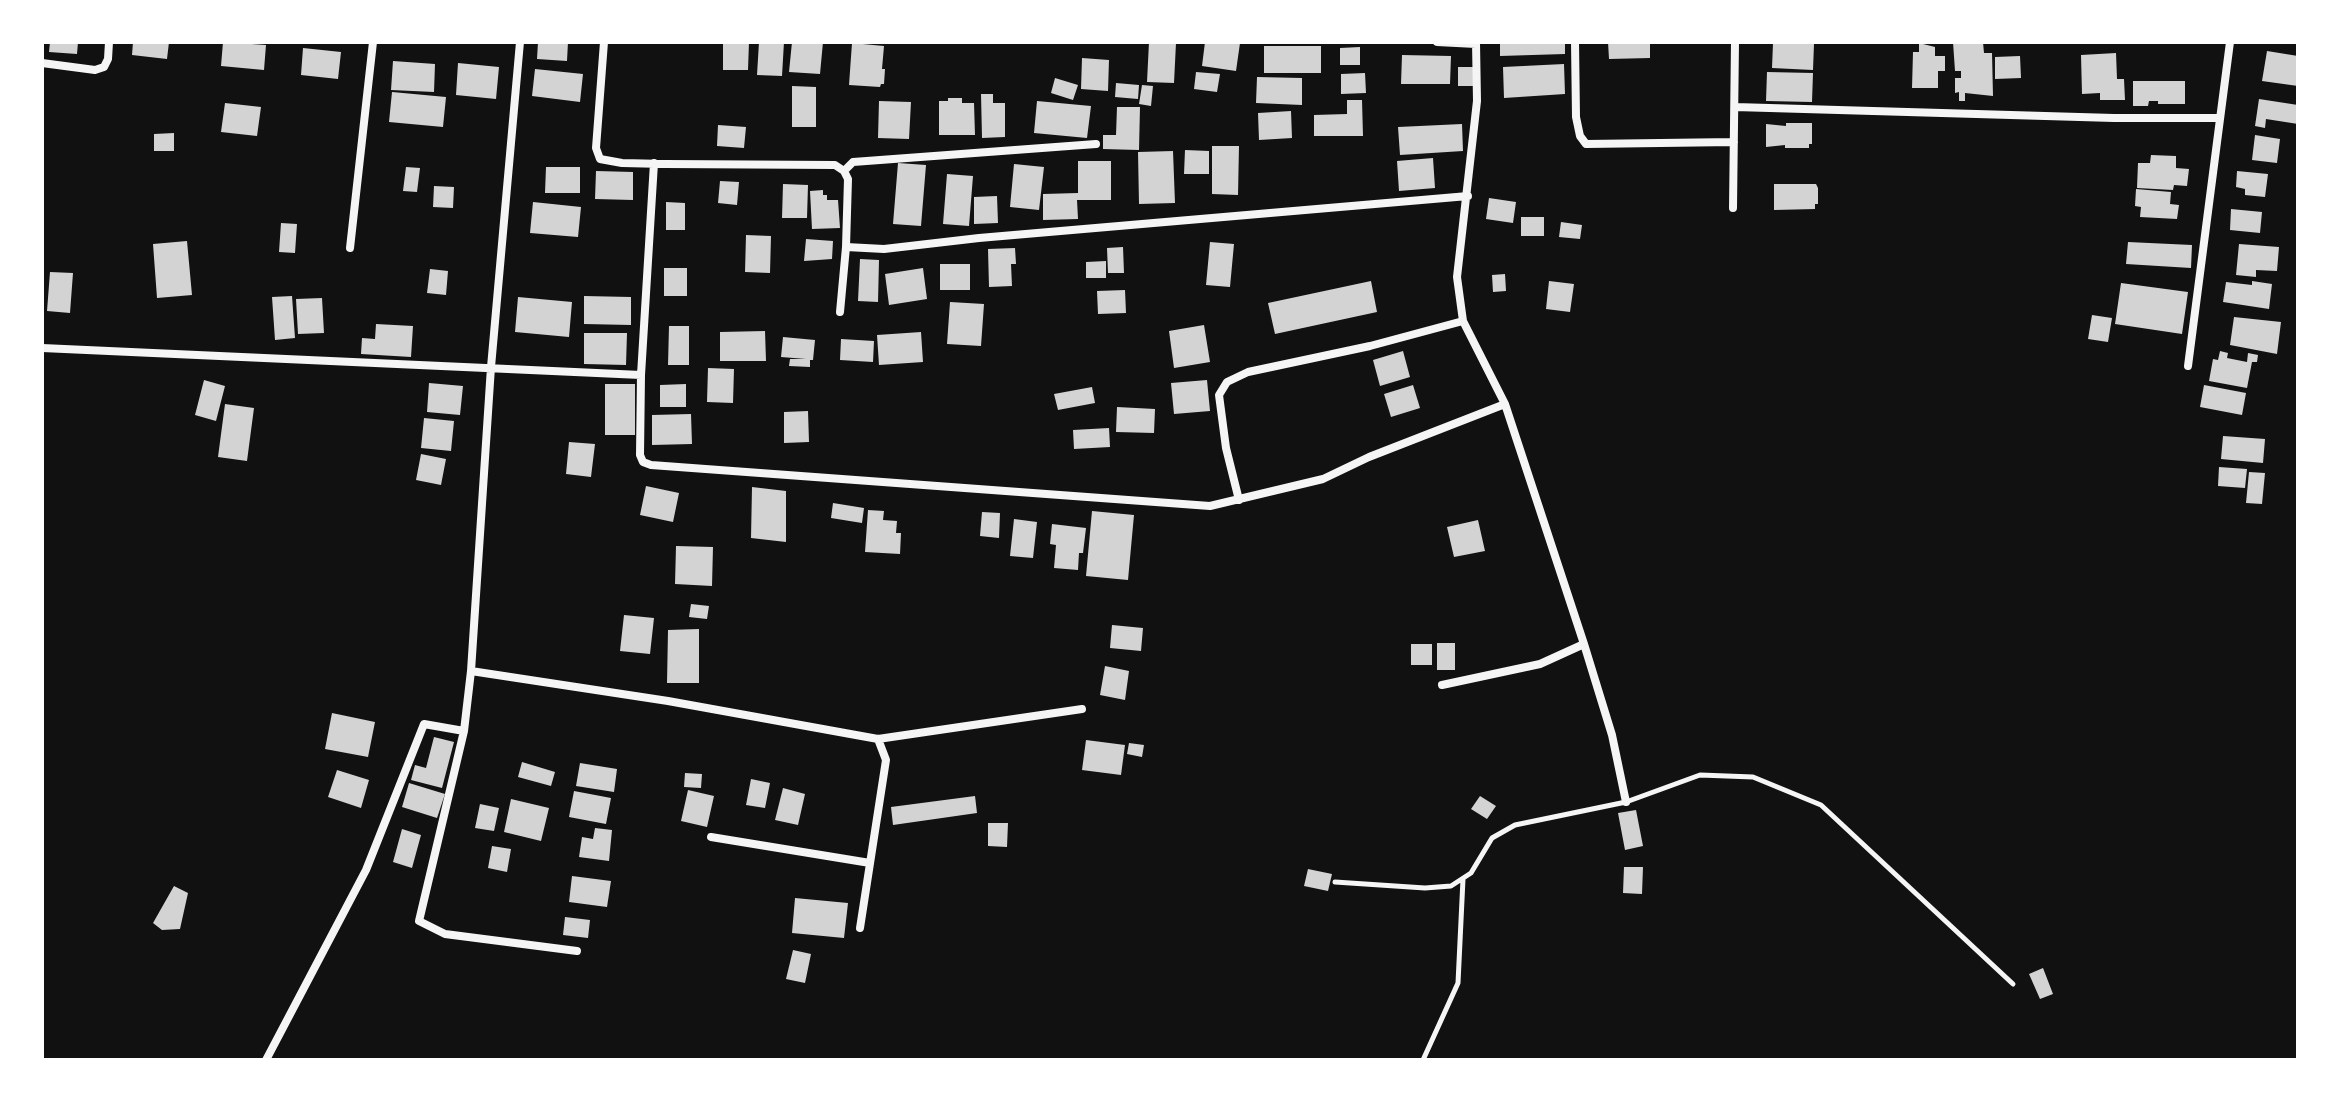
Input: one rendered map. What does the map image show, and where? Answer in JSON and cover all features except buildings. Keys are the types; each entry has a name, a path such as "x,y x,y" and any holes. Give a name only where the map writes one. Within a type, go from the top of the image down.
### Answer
{"street":[{"path":"42,63 95,70 104,67 109,42"},
{"path":"350,248 373,42"},
{"path":"520,42 491,367 471,671 464,731 419,921 445,934 577,951"},
{"path":"604,42 596,148 600,159 622,163 835,165 844,171 848,179 840,312"},
{"path":"1437,42 1476,43 1477,101 1457,277 1463,321 1505,404 1612,735 1626,802"},
{"path":"1575,42 1576,117 1580,136 1586,144 1734,142"},
{"path":"1733,208 1735,42"},
{"path":"2188,366 2230,42"},
{"path":"1735,107 2114,118 2220,118"},
{"path":"844,171 853,162 1096,144"},
{"path":"654,163 641,375 640,455 643,462 651,465 1210,506 1323,479 1369,457 1505,404"},
{"path":"846,247 884,249 1468,196"},
{"path":"1239,500 1226,448 1219,395 1227,382 1248,372 1370,346 1463,321"},
{"path":"42,348 641,375"},
{"path":"1442,685 1540,664 1584,644"},
{"path":"471,671 668,701 878,739 1082,709"},
{"path":"266,1060 366,870 424,724 464,731"},
{"path":"860,928 886,760 878,739"},
{"path":"711,837 870,863"}],"lane":[{"path":"1335,882 1425,888 1451,886 1471,873 1492,838 1515,825 1626,802 1700,775 1753,777 1821,805 2013,984"},
{"path":"1423,1060 1458,983 1463,878"}]}
